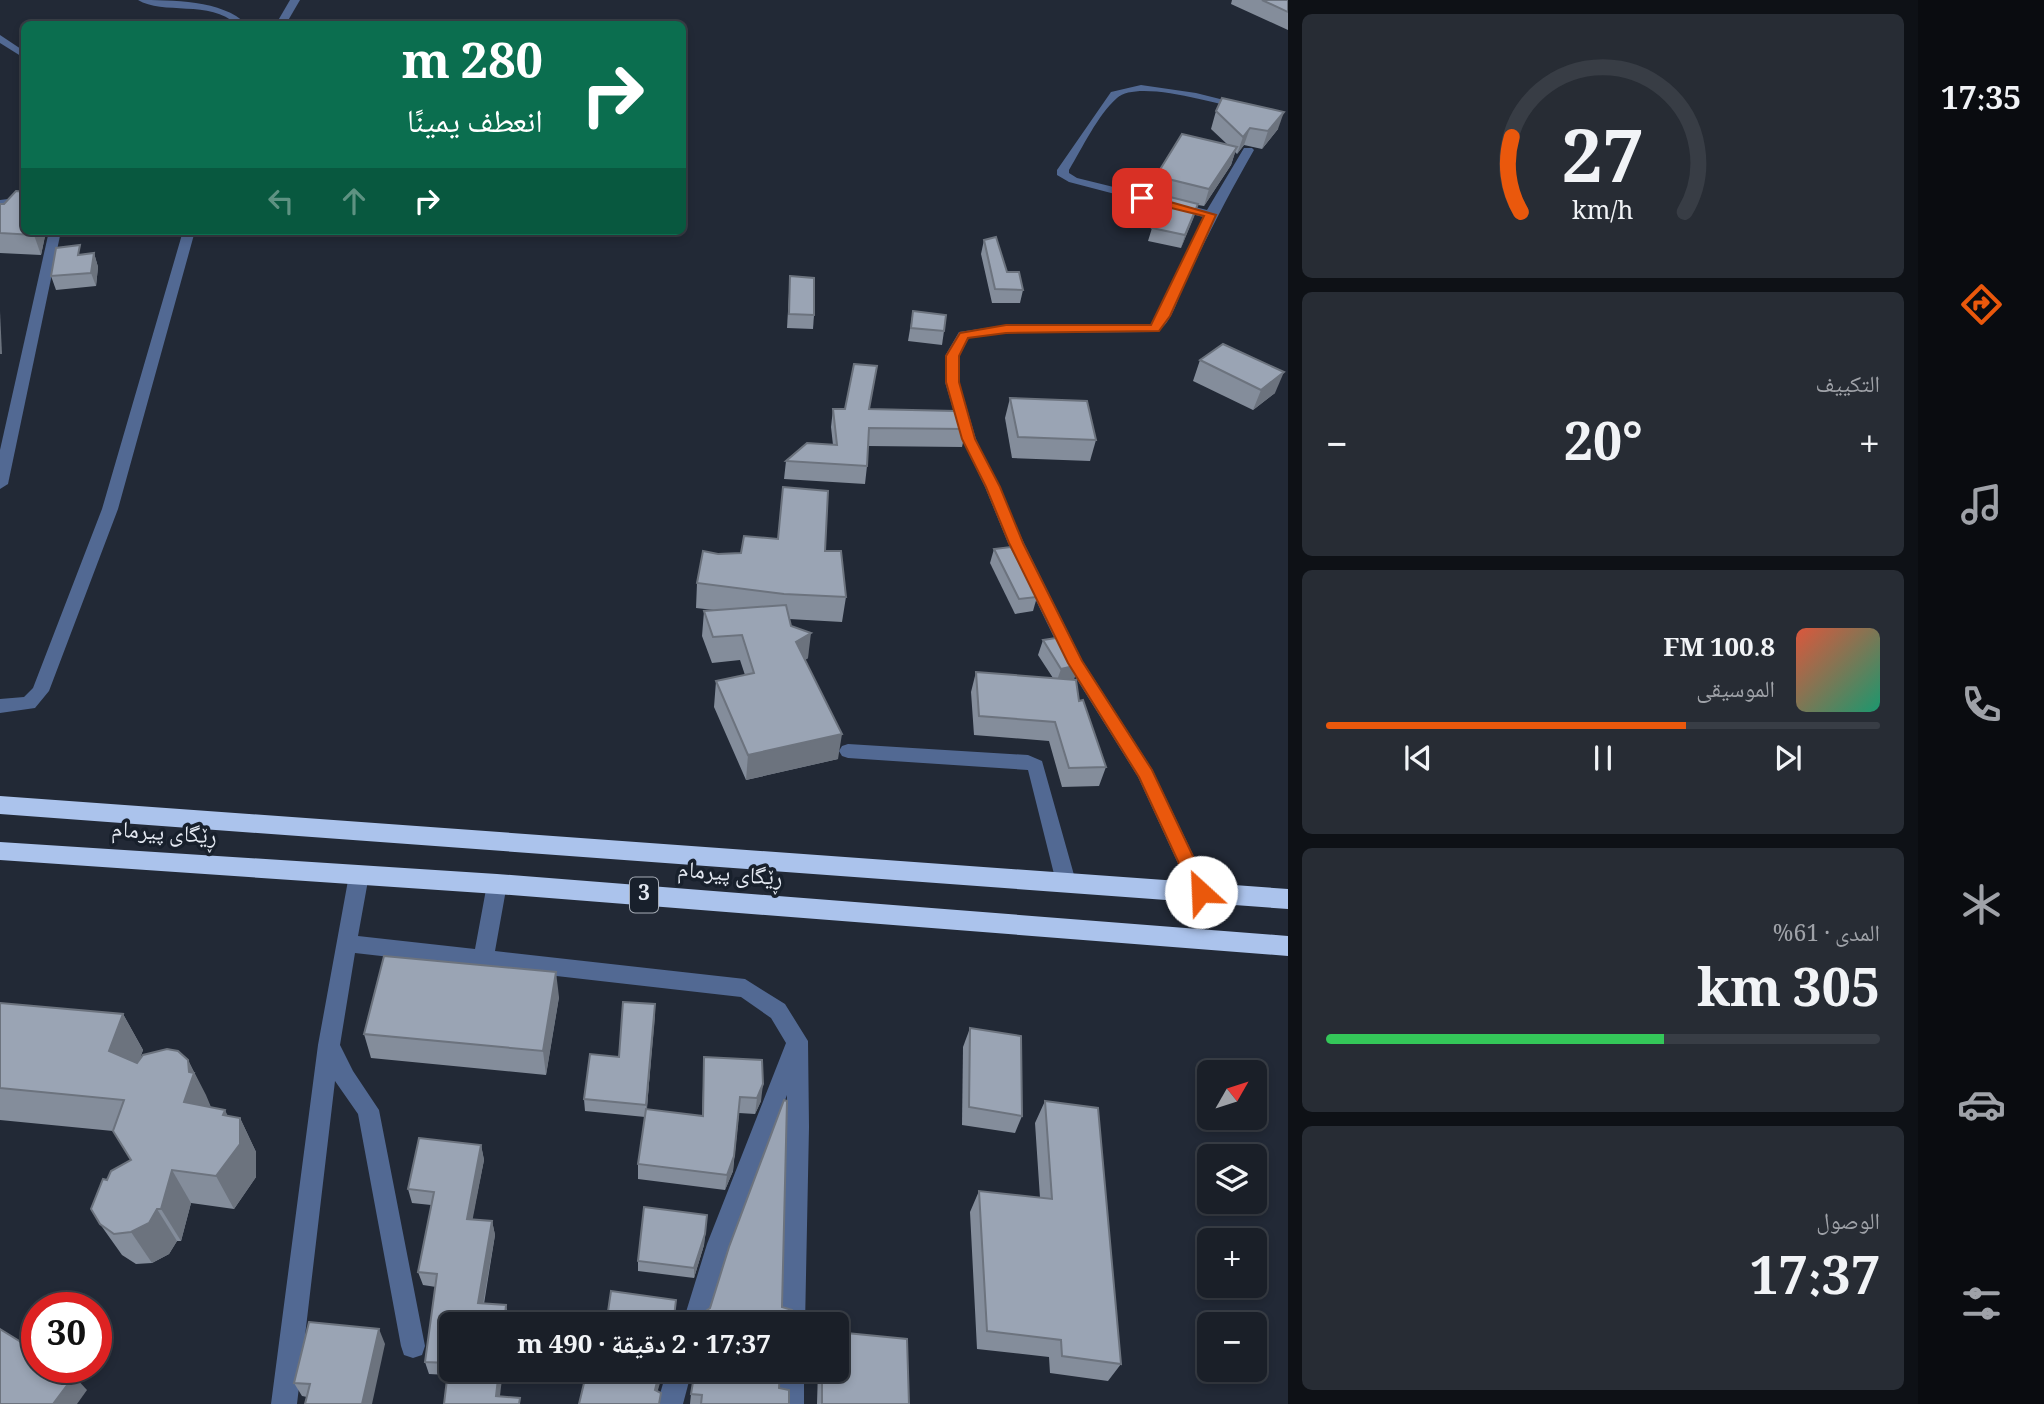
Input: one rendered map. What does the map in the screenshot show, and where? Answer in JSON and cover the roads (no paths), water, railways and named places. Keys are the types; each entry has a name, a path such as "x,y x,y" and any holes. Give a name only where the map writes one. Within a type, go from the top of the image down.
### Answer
{"highway":[{"name":"ڕێگای پیرمام","path":"0,805 1288,899"},
{"name":"ڕێگای پیرمام","path":"0,850 496,884 1288,946"}],"street":[{"path":"143,0 225,11 240,21"},
{"path":"283,21 295,0"},
{"path":"0,38 21,53"},
{"path":"1211,215 1073,180 1063,175 1063,170 1115,94 1129,89 1155,89 1250,107"},
{"path":"1201,892 1146,774 1075,663 1016,543 993,487 969,439 952,382 952,356 964,335 1006,329 1155,328 1164,316 1211,215 1248,150"},
{"path":"0,204 21,201"},
{"path":"0,484 54,235"},
{"path":"0,706 29,703 40,691 110,509 188,235"},
{"path":"848,751 1028,762 1036,766 1066,882"},
{"path":"284,1404 328,1045 359,875"},
{"path":"484,958 496,884"},
{"path":"345,943 746,988 778,1010 797,1041 798,1127 793,1312"},
{"path":"699,1312 719,1244 797,1041"},
{"path":"328,1045 345,1078 368,1110 413,1346"},
{"path":"670,1404 676,1382"},
{"path":"792,1382 792,1404"}]}
